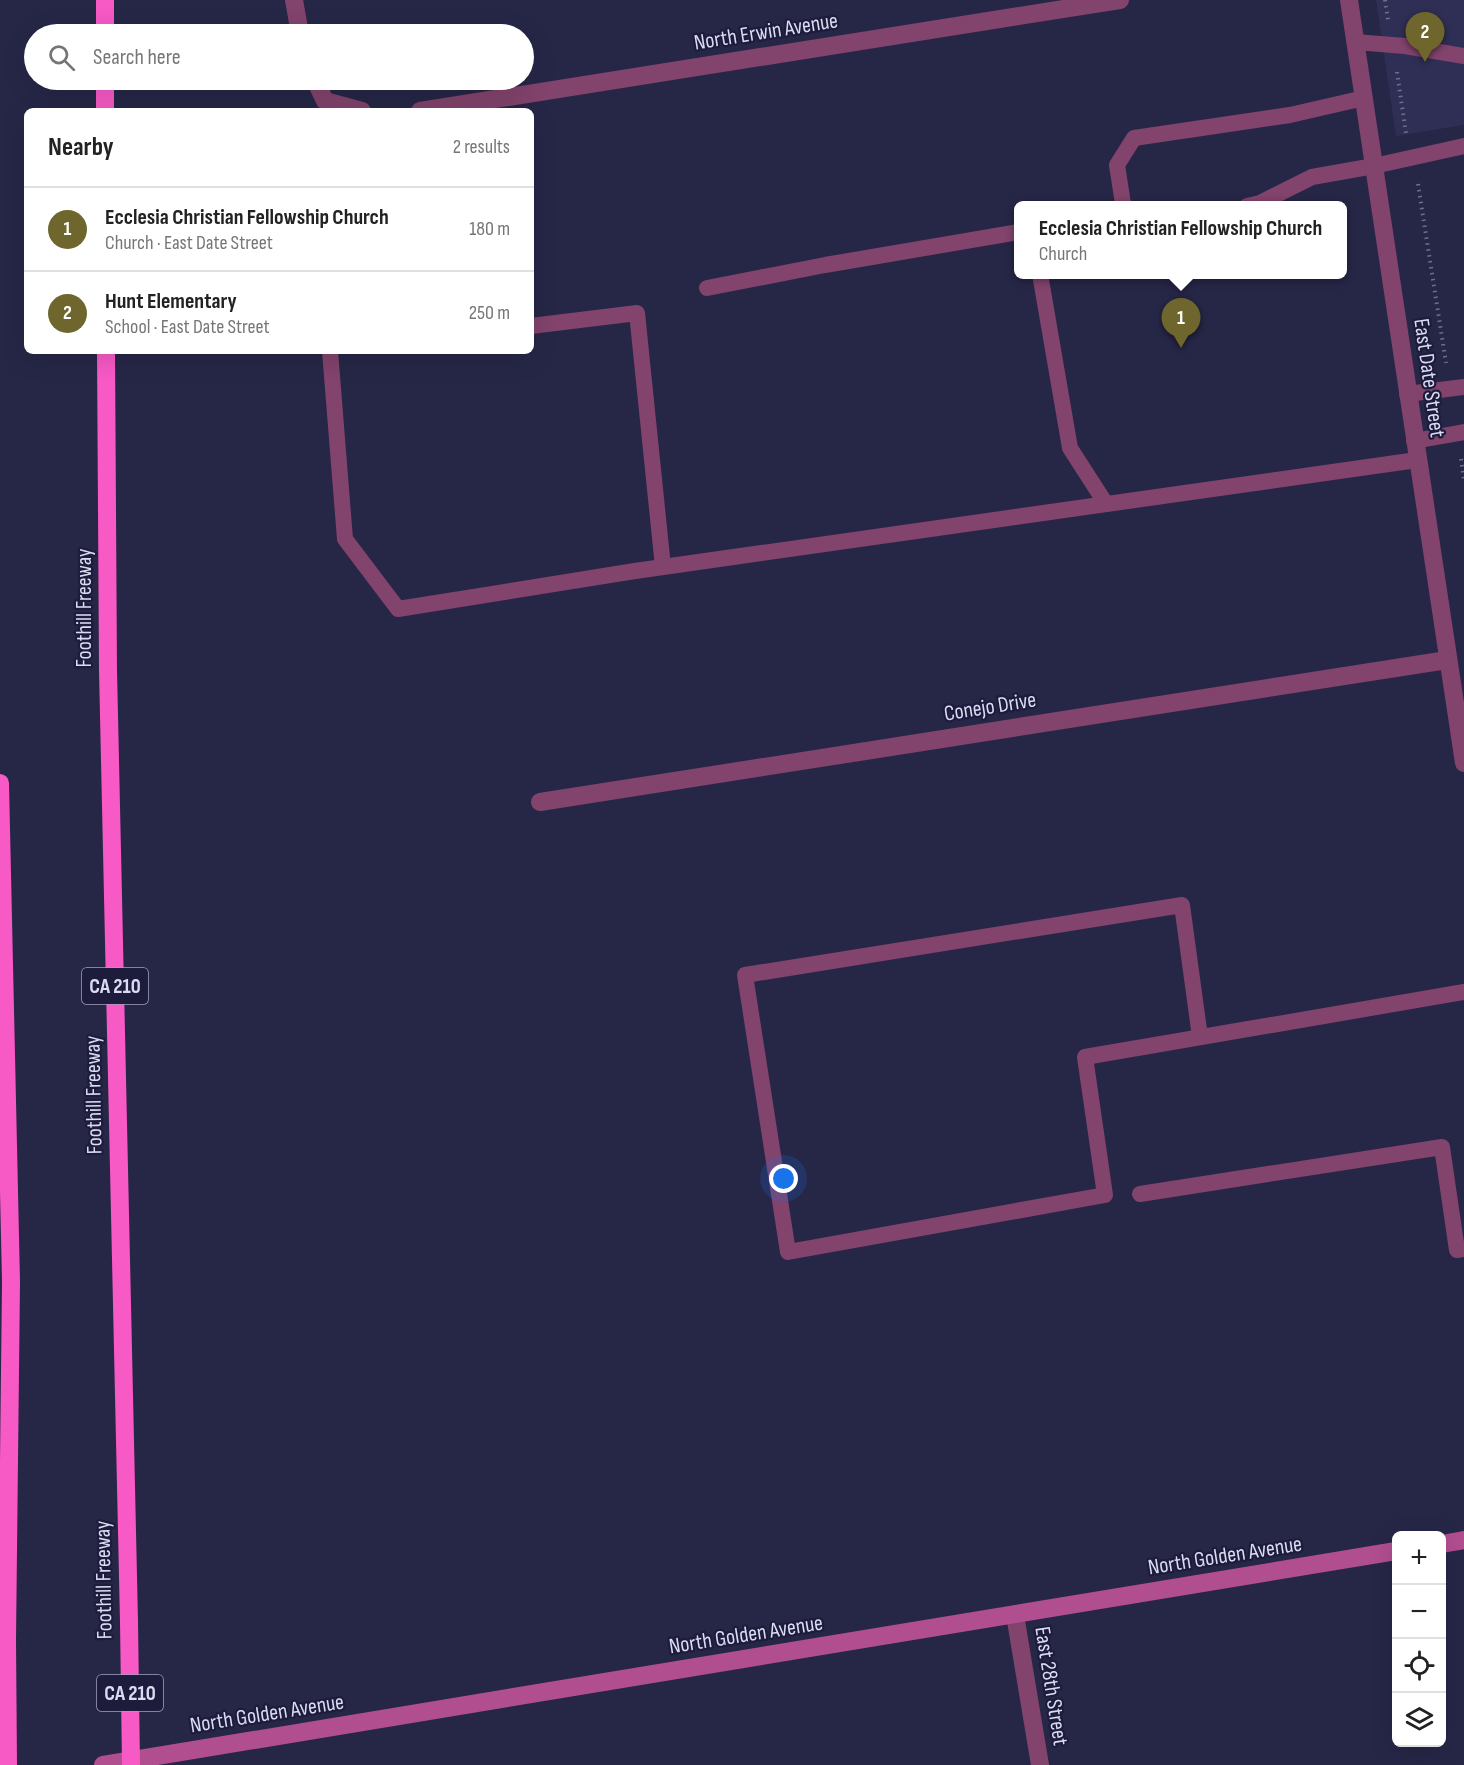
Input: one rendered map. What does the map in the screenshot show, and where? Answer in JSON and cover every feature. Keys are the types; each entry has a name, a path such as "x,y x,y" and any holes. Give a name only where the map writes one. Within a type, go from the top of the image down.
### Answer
{"highway":[{"path":"105,90 105,108"},
{"name":"Foothill Freeway","path":"106,354 108,681 131,1765"},
{"path":"0,783 11,1282 8,1765"}],"street":[{"path":"294,0 298,24"},
{"name":"North Erwin Avenue","path":"439,108 1120,0"},
{"name":"East Date Street","path":"1349,0 1464,763"},
{"path":"318,90 323,106 339,108"},
{"name":"Conejo Drive","path":"540,802 1447,660"},
{"path":"1446,1543 1464,1540"},
{"name":"North Golden Avenue","path":"103,1765 1392,1552"},
{"name":"East 28th Street","path":"1015,1615 1040,1765"}],"lane":[{"path":"1355,42 1464,56"},
{"path":"1123,201 1117,165 1134,138 1290,115 1364,98"},
{"path":"1266,201 1312,177 1464,147"},
{"path":"707,288 1014,233"},
{"path":"1041,279 1070,448 1106,504"},
{"path":"534,326 637,313 663,567"},
{"path":"330,354 345,539 398,609 663,567 1417,460"},
{"path":"1407,394 1457,388"},
{"path":"1414,441 1460,433"},
{"path":"1200,1037 1182,905 745,975 788,1252 1106,1196 1085,1057 1464,992"},
{"path":"1140,1194 1442,1147 1457,1250 1464,1249"}],"path":[{"path":"1385,0 1410,158 1416,172 1457,388"},
{"path":"1460,433 1464,480"}],"shaded area":[{"path":"1376,0 1464,0 1464,125 1396,136"}],"place":[{"name":"Hunt Elementary","path":"1425,62"},
{"name":"Ecclesia Christian Fellowship Church","path":"1181,348"}]}
